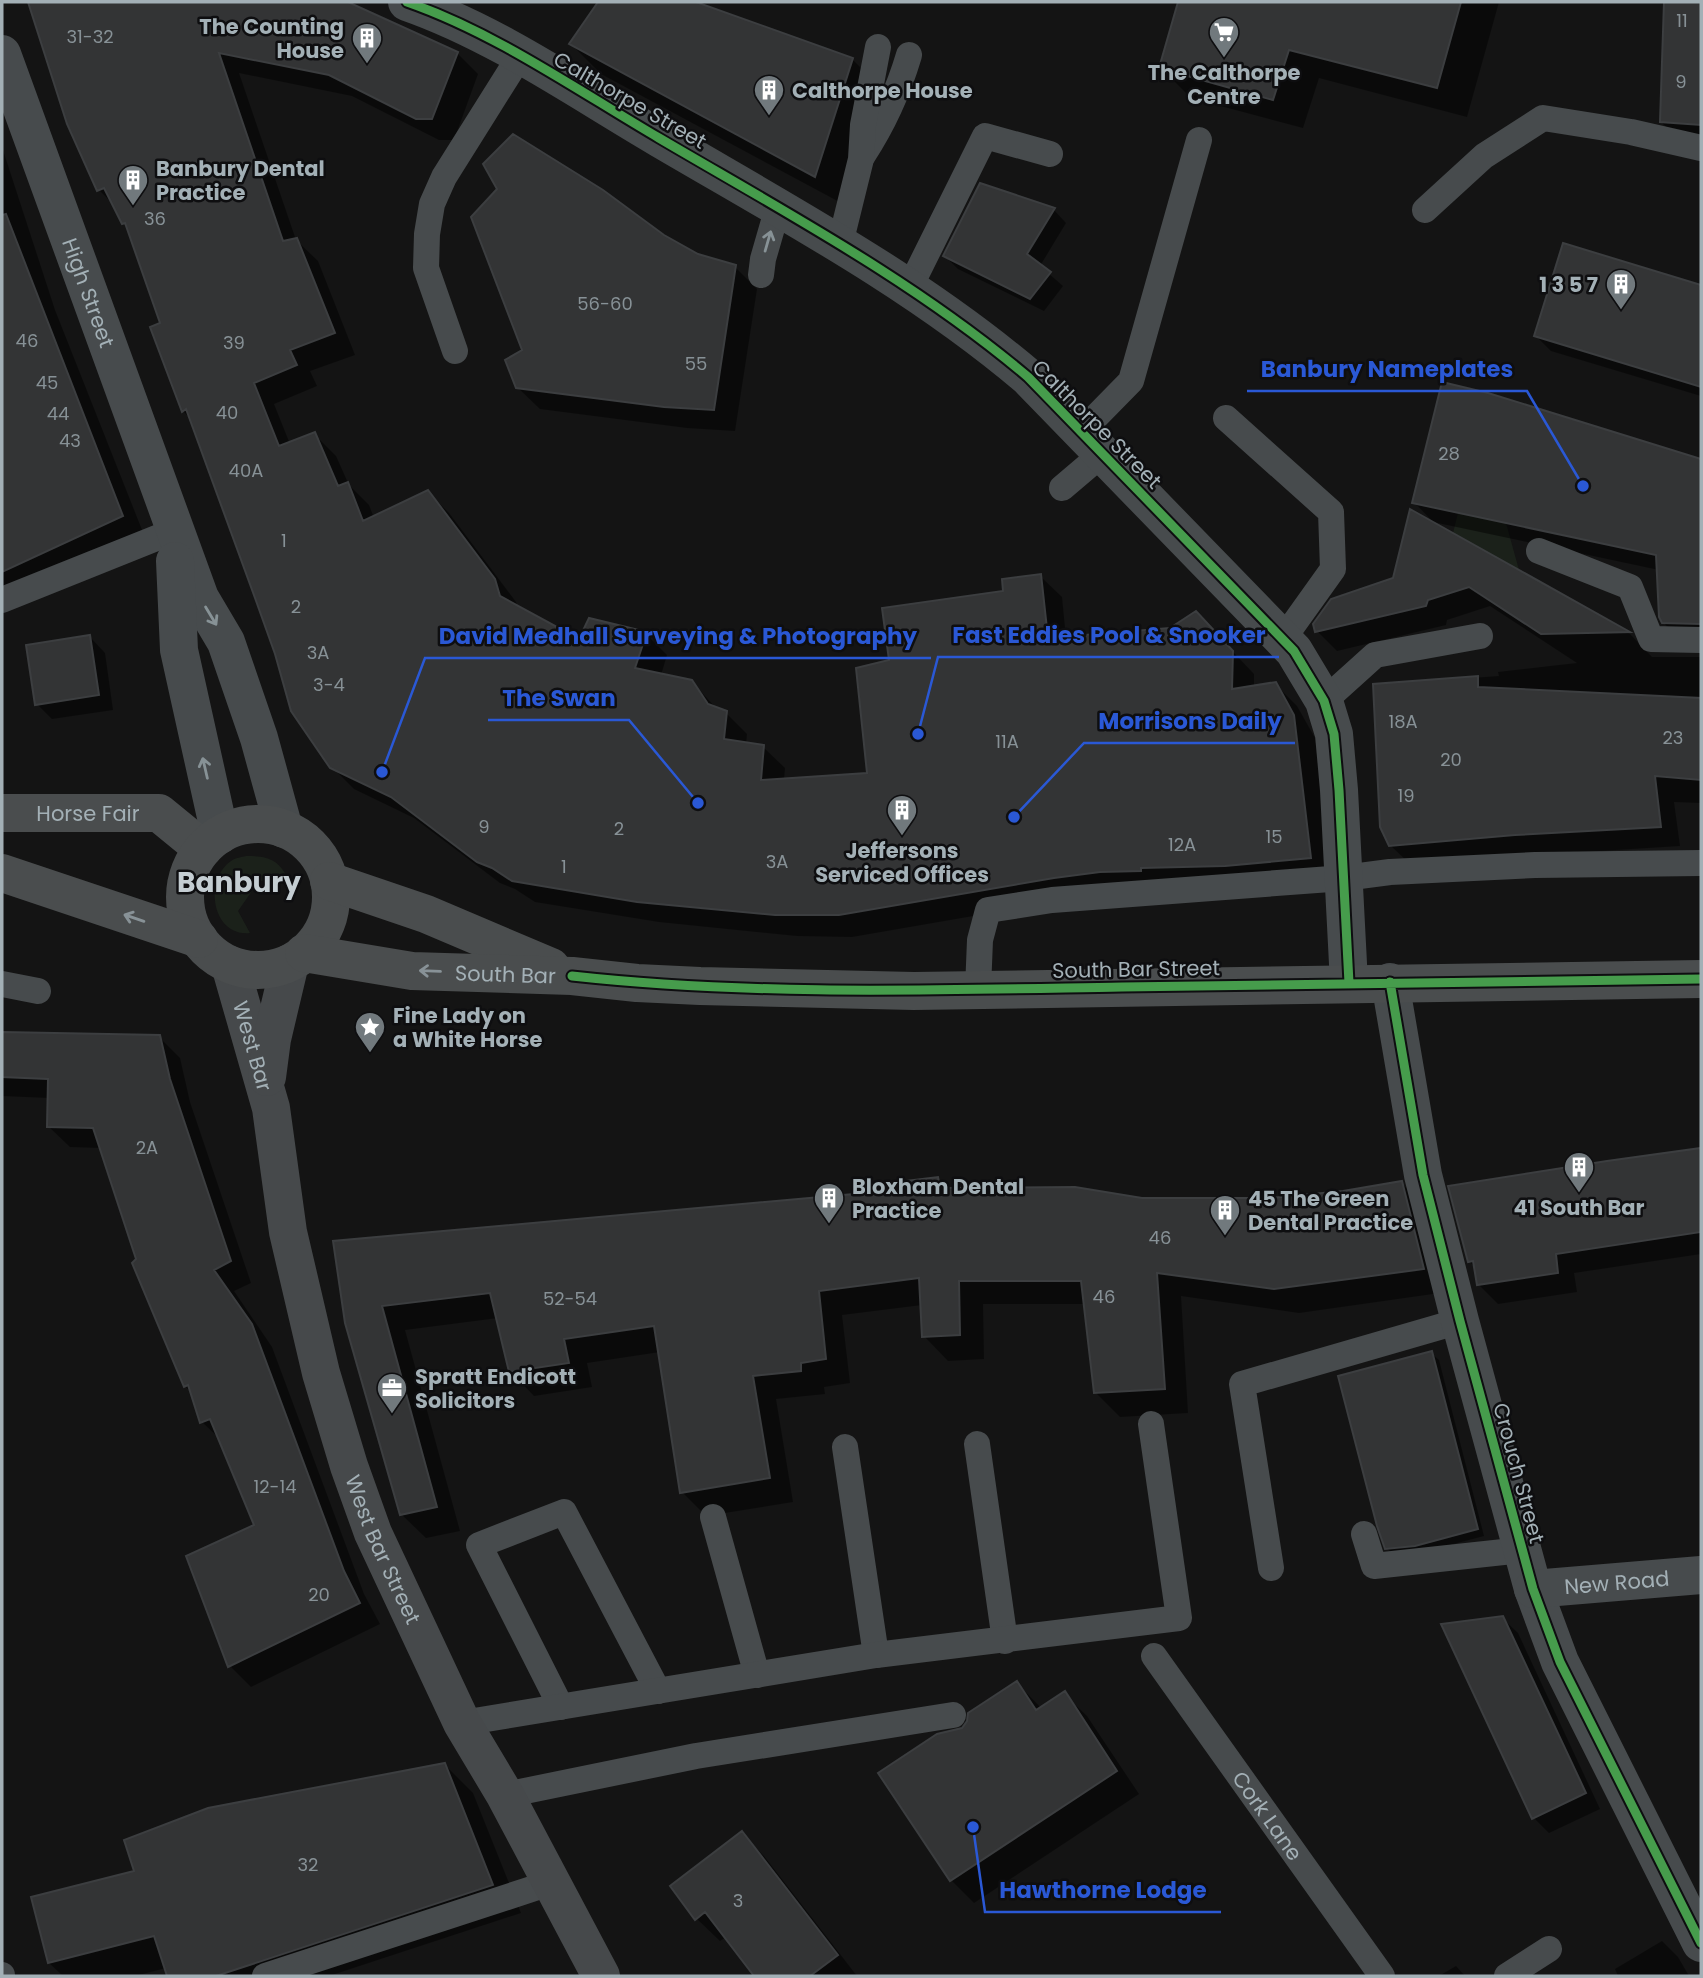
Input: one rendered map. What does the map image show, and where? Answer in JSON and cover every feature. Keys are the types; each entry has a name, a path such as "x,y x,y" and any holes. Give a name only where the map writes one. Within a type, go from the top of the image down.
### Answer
{"main road":[{"name":"Horse Fair","path":"2,813 159,813 211,842"},
{"path":"262,824 284,829 300,837 324,864 329,881 331,901 327,921 318,939 297,958 270,969 250,970 230,965 213,955 199,939 185,904 192,866 211,842 241,826 262,824"},
{"path":"2,873 199,939"},
{"name":"South Bar","path":"329,881 426,914 572,976"},
{"name":"South Bar","path":"297,958 412,971 572,976"},
{"name":"West Bar","path":"265,1087 272,1039 297,958"},
{"name":"West Bar","path":"230,965 265,1087"},
{"name":"South Bar Street","path":"572,976 700,986 914,990 1701,979"},
{"name":"West Bar Street","path":"265,1087 271,1108 288,1233 321,1373 349,1466 373,1533 462,1723 505,1795 601,1976"}],"street":[{"name":"Calthorpe Street","path":"407,2 460,24 520,56 778,207 909,289 992,347 1028,377 1283,639 1310,674 1324,701 1334,734 1349,983"},
{"name":"High Street","path":"2,54 174,531 200,598 226,642 259,738 284,829"},
{"name":"High Street","path":"174,531 179,650 211,842"},
{"name":"Crouch Street","path":"1391,982 1423,1175 1533,1589 1560,1662 1701,1942"},
{"name":"New Road","path":"1533,1589 1701,1575"}],"lane":[{"path":"840,244 860,159 863,125 878,47"},
{"path":"860,159 888,113 909,55"},
{"path":"454,351 426,268 427,234 432,204 443,177 520,56"},
{"path":"1425,210 1484,156 1543,118 1632,132 1701,148"},
{"path":"909,289 985,136 1050,154"},
{"path":"1062,488 1131,381 1199,140"},
{"path":"761,275 778,207"},
{"path":"1226,418 1331,512 1333,569 1283,639"},
{"path":"2,600 174,531"},
{"path":"1539,551 1630,587 1651,639 1701,640"},
{"path":"1324,701 1375,654 1480,636"},
{"path":"978,989 980,940 988,910 1052,900 1344,878 1390,872 1701,863"},
{"path":"2,984 38,991"},
{"path":"1271,1568 1242,1384 1460,1321"},
{"path":"462,1723 876,1655 1179,1618 1151,1424"},
{"path":"977,1444 1005,1641"},
{"path":"845,1447 876,1655"},
{"path":"561,1707 479,1545 564,1512 658,1691"},
{"path":"713,1517 757,1675"},
{"path":"1364,1534 1374,1566 1522,1550"},
{"name":"Cork Lane","path":"1154,1656 1382,1976"},
{"path":"505,1795 696,1756 953,1715"},
{"path":"265,1976 550,1883"},
{"path":"1507,1976 1549,1949"}],"shaded area":[{"path":"1458,513 1506,523 1519,570 1487,581 1449,549"},
{"path":"246,856 268,858 282,868 290,881 259,881 238,911 250,933 237,932 227,926 216,906 215,893 222,870 233,860"}],"building":[{"path":"28,2 348,2 458,52 432,119 416,119 329,75 219,53 283,241 297,238 335,333 290,350 297,365 254,383 279,446 315,432 338,486 348,482 363,521 428,490 495,579 500,596 579,639 589,618 647,632 635,668 692,680 708,704 727,711 724,739 764,745 761,780 867,773 856,668 889,660 882,608 1003,591 1002,579 1041,574 1048,638 1170,628 1196,611 1233,651 1232,689 1276,682 1294,715 1311,858 1225,866 1100,872 839,915 775,915 637,902 512,881 477,862 391,797 330,768 291,711 275,654 186,409 182,412 150,327 160,323 125,223 122,224 104,188 97,191 67,124"},
{"name":"Calthorpe House","path":"598,2 696,2 853,58 815,177 569,44"},
{"name":"The Calthorpe Centre","path":"1178,2 1461,2 1437,88 1289,50 1273,100 1159,68"},
{"path":"1664,2 1701,2 1701,125 1660,122"},
{"path":"513,134 603,190 664,235 698,254 736,265 714,410 664,407 516,388 505,360 522,350 471,217 497,189 483,164"},
{"path":"980,183 1055,208 1027,254 1051,272 1030,299 943,256"},
{"path":"6,214 123,516 2,572 2,215"},
{"name":"1 3 5 7","path":"1563,243 1701,285 1701,387 1534,336"},
{"path":"1442,382 1488,393 1701,459 1701,624 1662,623 1659,617 1656,555 1412,503"},
{"path":"1410,509 1630,632 1541,634 1469,587 1428,600 1426,606 1315,632 1313,624 1331,599 1393,578"},
{"path":"90,635 99,695 35,705 26,645"},
{"path":"1478,676 1478,687 1701,698 1701,780 1655,776 1661,827 1515,835 1389,846 1380,827 1373,684"},
{"path":"2,1032 160,1035 170,1079 231,1261 214,1270 252,1324 344,1571 360,1603 228,1667 186,1556 254,1525 210,1419 200,1423 188,1385 184,1387 132,1263 136,1259 93,1128 47,1127 48,1079 2,1077"},
{"path":"1701,1148 1701,1232 1556,1254 1558,1273 1477,1285 1473,1261 1468,1262 1448,1186"},
{"path":"938,1177 940,1188 1075,1187 1142,1198 1271,1198 1343,1191 1402,1181 1424,1269 1274,1289 1157,1273 1165,1389 1094,1393 1081,1281 959,1281 960,1335 922,1337 919,1278 819,1291 826,1359 801,1363 801,1371 753,1376 770,1478 680,1493 654,1326 564,1339 569,1363 509,1372 490,1293 382,1306 437,1507 400,1515 345,1323 333,1241 865,1193 865,1186"},
{"path":"1432,1351 1478,1529 1415,1546 1385,1549 1338,1376"},
{"path":"1503,1616 1586,1793 1532,1819 1441,1624"},
{"path":"1017,1681 1036,1710 1065,1691 1117,1771 950,1881 878,1773 937,1734 962,1728 968,1713"},
{"path":"445,1763 493,1885 216,1976 167,1976 154,1936 48,1963 31,1897 134,1871 124,1840 208,1808"},
{"path":"742,1831 838,1955 810,1976 754,1976 705,1912 695,1920 670,1886"}],"cycle path":[{"path":"407,2 472,30 536,64 849,250 985,342 1028,377 1294,651 1324,701 1334,734 1349,983"},
{"path":"572,976 709,987 847,990 1701,979"},
{"path":"1390,982 1423,1175 1533,1589 1560,1662 1701,1943"}],"place":[{"name":"The Calthorpe Centre","path":"1224,59"},
{"name":"The Counting House","path":"367,65"},
{"name":"Calthorpe House","path":"769,117"},
{"name":"Banbury Dental Practice","path":"133,207"},
{"name":"1 3 5 7","path":"1621,311"},
{"name":"Banbury Nameplates","path":"1583,486"},
{"name":"Fast Eddies Pool & Snooker","path":"918,734"},
{"name":"David Medhall Surveying & Photography","path":"382,772"},
{"name":"The Swan","path":"698,803"},
{"name":"Morrisons Daily","path":"1014,817"},
{"name":"Jeffersons Serviced Offices","path":"902,837"},
{"name":"Fine Lady on a White Horse","path":"370,1054"},
{"name":"41 South Bar","path":"1579,1194"},
{"name":"Bloxham Dental Practice","path":"829,1225"},
{"name":"45 The Green Dental Practice","path":"1225,1237"},
{"name":"Spratt Endicott Solicitors","path":"392,1415"},
{"name":"Hawthorne Lodge","path":"973,1827"}],"district":[{"name":"Banbury","path":"239,882"}]}
